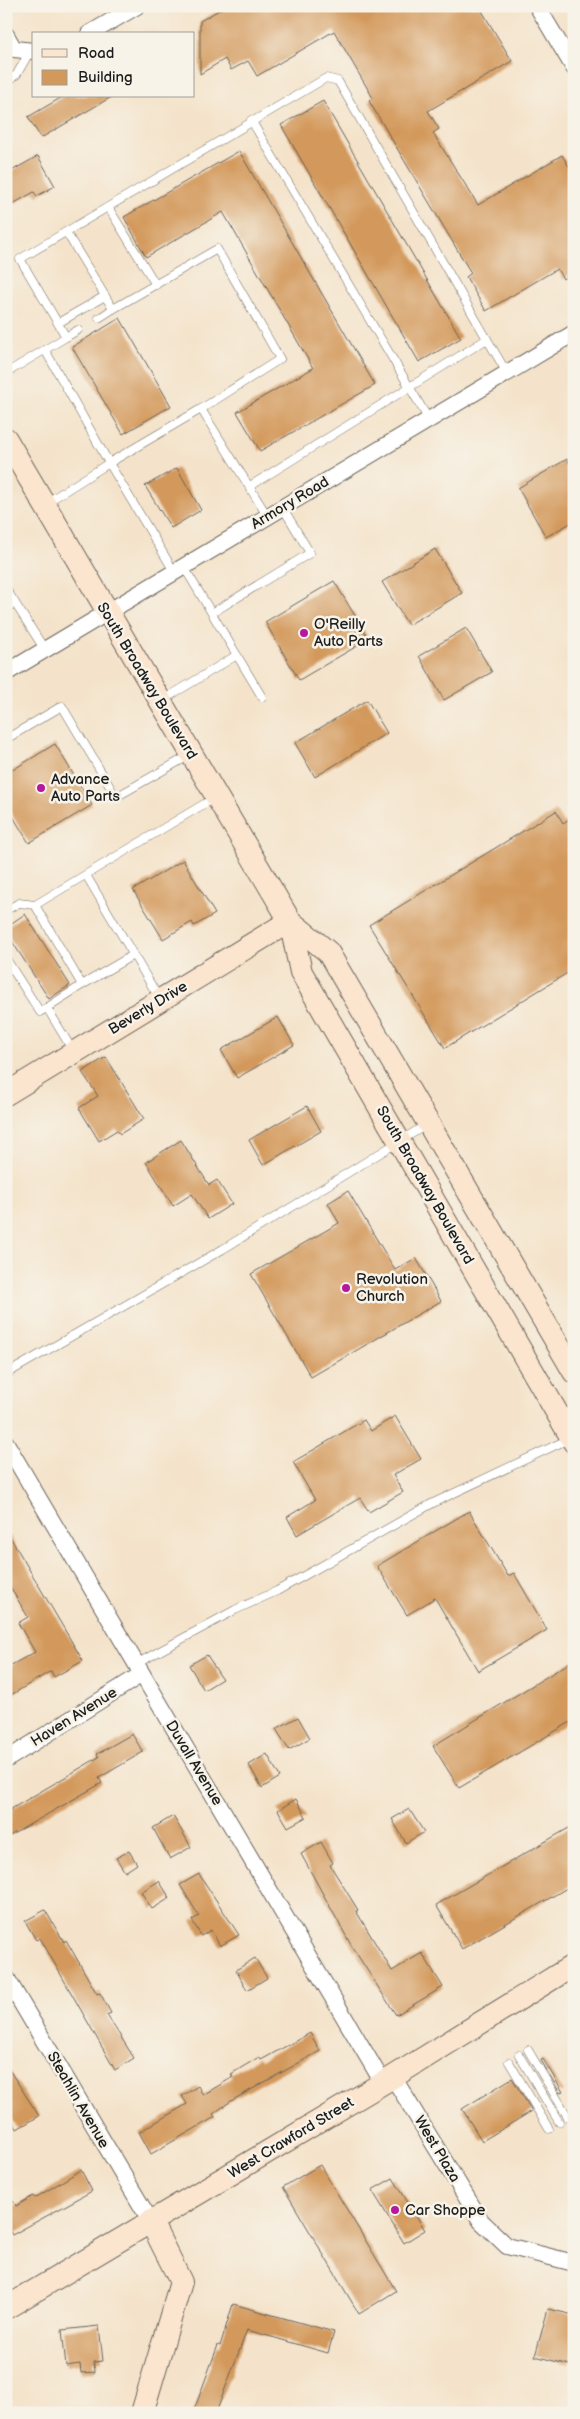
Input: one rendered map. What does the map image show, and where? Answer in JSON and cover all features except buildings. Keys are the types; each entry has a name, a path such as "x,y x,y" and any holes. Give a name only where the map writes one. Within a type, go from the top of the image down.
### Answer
{"main road":[{"name":"South Broadway Boulevard","path":"6,439 107,614 290,921 301,972 573,1439"},
{"name":"South Broadway Boulevard","path":"290,921 328,952 574,1372"},
{"name":"Beverly Drive","path":"6,1094 290,921"},
{"name":"West Crawford Street","path":"6,2308 388,2080 574,1965"},
{"path":"142,2413 181,2282 150,2222"}],"street":[{"path":"92,32 137,6"},
{"path":"537,6 574,68"},
{"path":"6,35 14,49 32,51"},
{"name":"Armory Road","path":"6,673 574,333"},
{"name":"Duvall Avenue","path":"6,1443 139,1669 388,2080"},
{"name":"Haven Avenue","path":"6,1760 139,1669"},
{"name":"Steahlin Avenue","path":"6,1977 150,2222"},
{"name":"West Plaza","path":"388,2080 481,2221 507,2246 574,2263"}],"lane":[{"path":"6,83 17,74 32,51"},
{"path":"66,337 20,259 251,120 326,78 338,81 486,340 507,373"},
{"path":"251,120 429,420"},
{"path":"108,207 156,284"},
{"path":"66,232 113,309"},
{"path":"44,504 280,359 217,249 99,318"},
{"path":"58,323 105,296"},
{"path":"6,373 78,330"},
{"path":"250,486 486,340"},
{"path":"45,350 109,463 179,570 212,613 262,697"},
{"path":"201,408 268,517"},
{"path":"212,613 310,553 283,508"},
{"path":"6,589 45,650"},
{"path":"6,608 15,603"},
{"path":"160,703 237,655"},
{"path":"6,739 62,706 116,797 191,754"},
{"path":"6,910 19,902 35,905 216,796"},
{"path":"86,875 161,1000"},
{"path":"35,905 82,985"},
{"path":"6,959 40,1012 133,954"},
{"path":"47,1008 74,1053"},
{"path":"6,1374 223,1249 429,1124"},
{"path":"139,1669 235,1610 277,1591 433,1503 573,1439"},
{"path":"528,2050 568,2117"},
{"path":"519,2056 559,2122"},
{"path":"509,2062 549,2129"}],"place":[{"name":"O'Reilly Auto Parts","path":"304,633"},
{"name":"Advance Auto Parts","path":"41,788"},
{"name":"Revolution Church","path":"346,1288"},
{"name":"Car Shoppe","path":"395,2210"}]}
